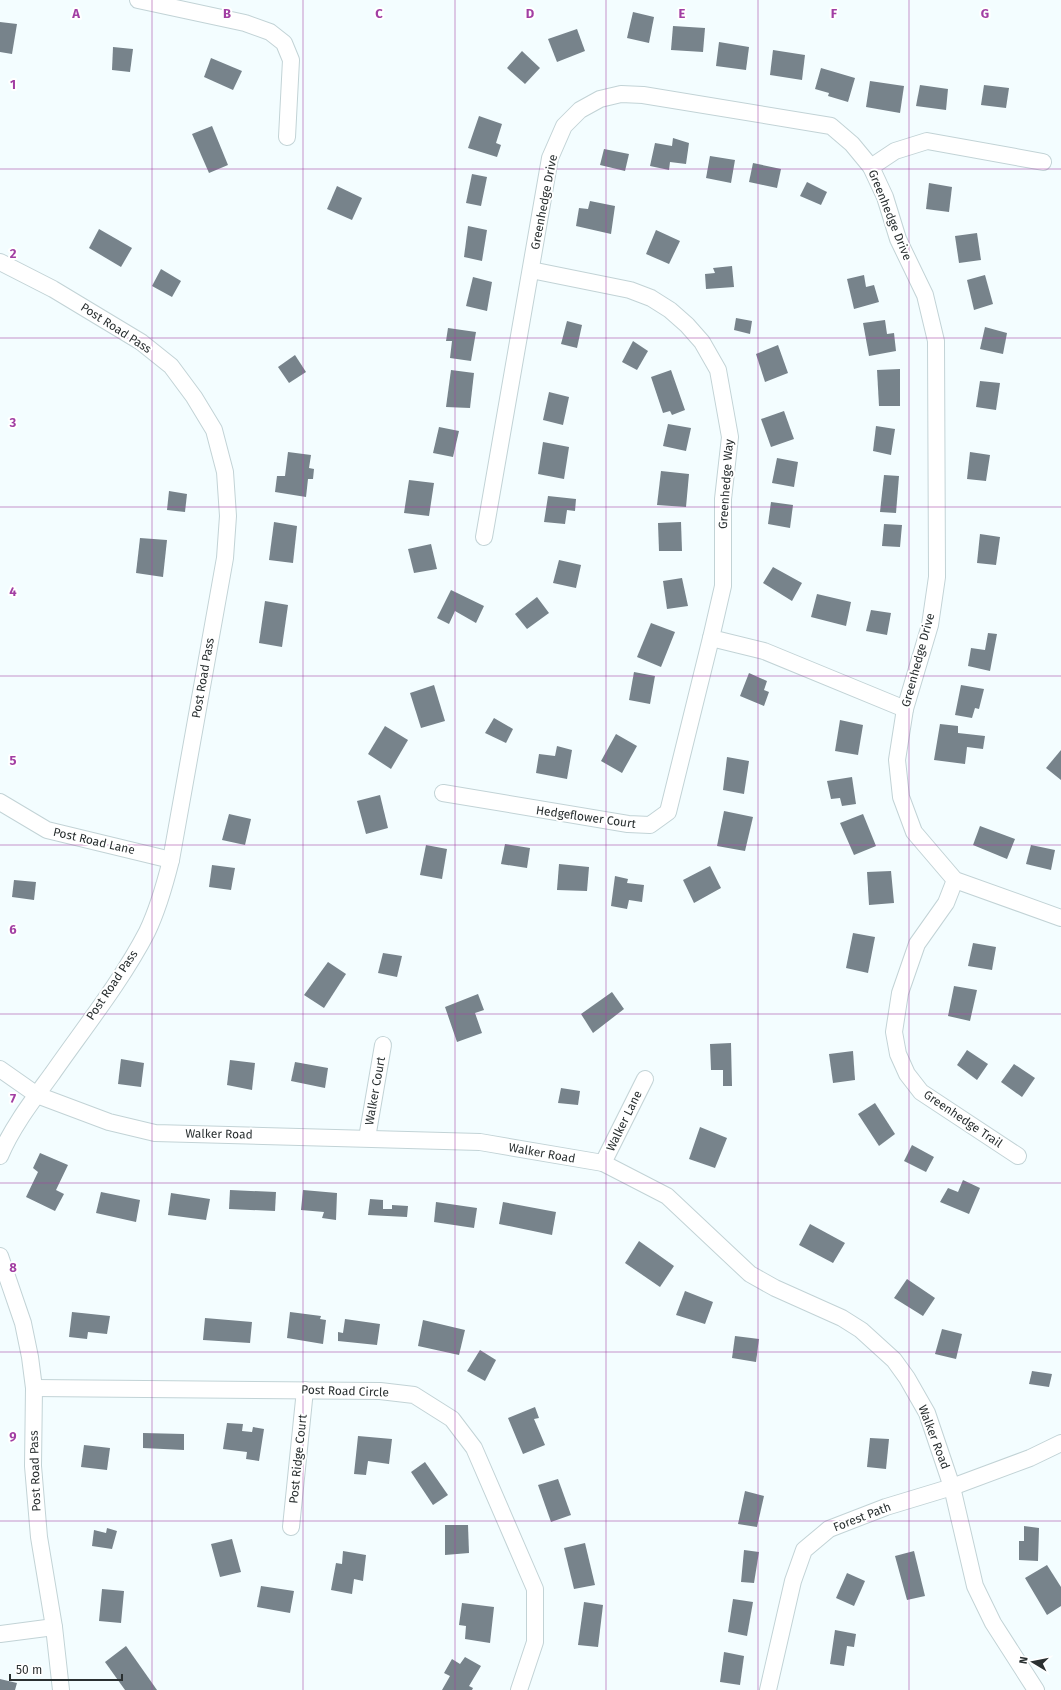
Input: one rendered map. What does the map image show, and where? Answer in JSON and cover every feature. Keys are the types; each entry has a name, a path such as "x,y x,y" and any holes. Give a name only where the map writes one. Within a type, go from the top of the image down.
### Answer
{"street":[{"path":"138,0 245,22 270,32 284,43 291,60 287,137"},
{"name":"Greenhedge Drive","path":"484,537 550,158 564,126 580,110 600,99 621,94 643,95 830,126 852,144 871,167 885,197 898,239 925,295 936,341 937,577 930,625 905,708 897,760 900,797 914,832 955,880 1061,918"},
{"path":"871,167 895,151 927,141 1043,162"},
{"name":"Post Road Pass","path":"0,262 53,289 141,342 171,366 194,397 214,430 225,472 228,516 225,558 171,860 164,888 147,931 126,968 37,1095 0,1156"},
{"name":"Greenhedge Way","path":"531,270 630,290 651,298 670,310 687,325 702,342 718,370 730,438 723,499 722,586 711,638"},
{"path":"711,638 764,651 905,708"},
{"name":"Hedgeflower Court","path":"443,793 540,811 628,824 650,825 668,812 711,638"},
{"name":"Post Road Lane","path":"0,802 47,830 171,860"},
{"name":"Greenhedge Trail","path":"955,880 946,903 917,944 900,993 894,1032 898,1054 907,1074 921,1092 973,1128 1018,1156"},
{"name":"Walker Court","path":"367,1138 383,1045"},
{"name":"Walker Road","path":"0,1069 37,1095 109,1122 155,1133 480,1142 602,1163 667,1196 750,1274 775,1288 842,1318 878,1344 907,1378 927,1413 952,1487 975,1586 993,1623 1036,1690"},
{"name":"Walker Lane","path":"602,1163 645,1079"},
{"name":"Post Road Pass","path":"0,1256 23,1324 30,1357 34,1388 33,1466 39,1537 54,1627 61,1690"},
{"name":"Post Road Circle","path":"34,1388 380,1390 414,1395 452,1419 474,1448 535,1589 535,1642 519,1690"},
{"name":"Post Ridge Court","path":"291,1528 305,1390"},
{"name":"Forest Path","path":"768,1690 792,1581 804,1550 829,1529 886,1507 952,1487 1030,1458 1061,1443"},
{"path":"0,1634 54,1627"}],"building":[{"path":"633,12 654,17 649,43 627,38"},
{"path":"0,22 17,24 12,54 0,52"},
{"path":"673,26 705,28 703,52 671,50"},
{"path":"577,29 585,51 557,62 548,39"},
{"path":"719,42 749,47 746,70 716,66"},
{"path":"113,47 133,49 130,72 112,70"},
{"path":"773,50 805,55 802,80 770,75"},
{"path":"522,51 540,68 525,84 507,68"},
{"path":"211,58 242,71 233,90 204,77"},
{"path":"821,68 855,78 848,102 828,96 829,93 815,89"},
{"path":"870,81 904,86 900,113 866,107"},
{"path":"920,85 948,89 946,110 916,106"},
{"path":"984,85 1009,88 1006,108 981,105"},
{"path":"479,116 502,124 496,143 501,145 497,157 468,148"},
{"path":"212,126 228,165 209,173 192,134"},
{"path":"673,138 689,143 686,164 670,162 669,170 650,166 655,143 672,146"},
{"path":"604,149 629,154 625,171 600,165"},
{"path":"710,156 735,160 731,183 706,178"},
{"path":"753,163 781,169 777,188 749,182"},
{"path":"472,174 487,177 481,206 466,203"},
{"path":"807,182 827,192 821,205 800,196"},
{"path":"929,183 952,187 949,212 926,209"},
{"path":"337,186 362,198 352,220 327,209"},
{"path":"590,201 615,206 611,234 576,226 579,208 588,209"},
{"path":"468,226 487,230 482,261 464,257"},
{"path":"99,229 132,248 121,267 89,248"},
{"path":"656,230 680,241 669,264 646,254"},
{"path":"977,233 981,260 959,263 955,236"},
{"path":"732,266 734,287 706,289 705,274 715,273 713,268"},
{"path":"161,269 181,281 172,297 152,286"},
{"path":"864,275 866,287 874,285 879,302 854,309 847,279"},
{"path":"985,275 993,304 974,310 967,280"},
{"path":"473,277 492,282 487,311 466,306"},
{"path":"736,318 752,321 750,334 734,330"},
{"path":"885,320 887,334 894,333 896,351 869,356 863,323"},
{"path":"567,321 582,325 577,348 561,344"},
{"path":"985,327 1007,333 1003,354 980,349"},
{"path":"448,328 476,332 471,361 450,358 452,341 446,341"},
{"path":"633,341 648,351 637,370 622,362"},
{"path":"778,345 788,373 765,382 756,354"},
{"path":"295,355 306,372 289,383 278,367"},
{"path":"900,369 900,406 879,406 877,370"},
{"path":"451,370 474,373 470,408 446,407"},
{"path":"671,370 685,410 672,415 670,411 663,413 651,377"},
{"path":"980,381 1000,383 996,410 976,407"},
{"path":"549,392 569,397 563,425 543,420"},
{"path":"784,411 794,439 771,447 761,419"},
{"path":"668,424 691,428 686,451 663,446"},
{"path":"876,426 895,429 891,455 873,451"},
{"path":"439,427 459,431 453,457 433,453"},
{"path":"543,442 569,447 564,479 538,474"},
{"path":"288,452 311,455 309,468 314,469 313,479 308,479 306,497 275,492 277,476 285,476"},
{"path":"970,452 990,455 986,481 967,479"},
{"path":"777,458 798,462 794,487 772,483"},
{"path":"661,471 689,474 686,507 657,505"},
{"path":"884,475 899,476 896,513 880,512"},
{"path":"409,480 434,483 429,516 404,513"},
{"path":"169,491 187,494 185,512 167,510"},
{"path":"548,496 576,499 575,511 567,510 565,524 544,522"},
{"path":"771,502 793,505 790,528 768,524"},
{"path":"274,522 297,526 293,563 269,560"},
{"path":"681,522 682,551 659,551 658,523"},
{"path":"884,524 902,525 900,547 882,546"},
{"path":"980,534 1000,537 996,565 977,563"},
{"path":"140,538 167,540 163,577 136,573"},
{"path":"431,544 437,569 414,573 408,549"},
{"path":"559,560 581,565 576,588 553,583"},
{"path":"773,567 802,583 792,601 763,583"},
{"path":"682,578 688,606 667,609 663,581"},
{"path":"451,590 484,606 476,623 455,611 449,624 437,618"},
{"path":"817,594 851,602 846,626 811,617"},
{"path":"537,597 549,613 527,629 515,614"},
{"path":"265,601 288,605 282,647 259,643"},
{"path":"871,610 891,613 887,635 866,631"},
{"path":"651,623 675,632 661,667 637,657"},
{"path":"988,633 997,634 990,671 968,666 971,648 985,650"},
{"path":"634,672 655,676 650,704 629,700"},
{"path":"749,673 767,681 764,690 769,692 764,706 740,696"},
{"path":"434,685 445,721 421,728 410,693"},
{"path":"961,685 984,689 979,709 975,708 972,718 955,715"},
{"path":"494,718 513,729 506,743 485,733"},
{"path":"840,720 863,725 858,755 835,751"},
{"path":"940,724 958,726 958,733 985,736 983,749 967,747 965,764 934,760"},
{"path":"385,726 408,740 391,769 368,754"},
{"path":"616,734 637,746 622,773 601,761"},
{"path":"557,746 572,750 567,779 536,773 539,754 555,756"},
{"path":"1061,750 1061,780 1046,768"},
{"path":"727,757 749,761 744,794 723,790"},
{"path":"852,777 856,804 842,806 840,798 831,799 827,781"},
{"path":"380,795 388,828 366,834 357,801"},
{"path":"724,811 753,817 745,851 717,846"},
{"path":"229,814 251,819 245,845 222,840"},
{"path":"863,814 876,846 854,855 840,823"},
{"path":"980,826 1015,839 1007,859 973,845"},
{"path":"505,844 530,848 527,868 501,864"},
{"path":"426,845 447,849 442,879 420,875"},
{"path":"1031,845 1055,850 1051,870 1026,864"},
{"path":"559,864 589,867 587,891 557,890"},
{"path":"212,865 235,868 231,890 209,887"},
{"path":"710,866 721,888 694,903 683,880"},
{"path":"891,871 894,903 869,905 867,872"},
{"path":"615,876 628,879 627,883 644,885 642,902 629,900 627,909 611,906"},
{"path":"14,880 36,882 34,900 12,897"},
{"path":"853,933 875,937 868,973 846,968"},
{"path":"973,943 996,947 992,970 968,966"},
{"path":"383,953 402,956 397,977 378,973"},
{"path":"328,962 346,974 324,1008 304,995"},
{"path":"954,986 977,990 970,1021 948,1016"},
{"path":"612,992 624,1009 593,1033 581,1014"},
{"path":"478,994 484,1010 475,1013 482,1033 457,1042 445,1007"},
{"path":"731,1043 732,1086 723,1086 723,1070 711,1070 710,1044"},
{"path":"967,1050 988,1064 977,1080 957,1065"},
{"path":"853,1051 855,1080 833,1083 829,1054"},
{"path":"121,1059 144,1063 141,1087 118,1084"},
{"path":"230,1060 255,1063 252,1090 227,1085"},
{"path":"295,1062 328,1068 325,1088 291,1081"},
{"path":"1014,1064 1035,1078 1022,1097 1001,1082"},
{"path":"561,1088 580,1091 578,1105 558,1103"},
{"path":"875,1103 895,1134 879,1146 858,1114"},
{"path":"700,1127 727,1138 715,1168 689,1159"},
{"path":"912,1145 934,1157 926,1172 904,1161"},
{"path":"40,1153 68,1165 56,1190 64,1194 55,1211 26,1197 38,1172 33,1168"},
{"path":"963,1180 980,1188 969,1214 940,1202 948,1188 958,1192"},
{"path":"230,1190 276,1192 275,1211 229,1209"},
{"path":"303,1190 337,1193 336,1220 322,1218 324,1212 301,1210"},
{"path":"101,1192 140,1200 136,1222 96,1213"},
{"path":"171,1193 210,1199 206,1220 168,1215"},
{"path":"370,1199 383,1200 383,1209 392,1209 392,1205 408,1206 407,1217 368,1215"},
{"path":"436,1202 477,1208 474,1228 434,1222"},
{"path":"503,1202 556,1212 552,1235 499,1224"},
{"path":"810,1224 845,1243 833,1263 799,1245"},
{"path":"639,1241 674,1266 660,1287 625,1263"},
{"path":"907,1279 935,1298 923,1316 894,1298"},
{"path":"685,1291 713,1302 705,1324 676,1315"},
{"path":"72,1312 110,1316 107,1334 88,1332 87,1339 69,1337"},
{"path":"290,1312 321,1316 320,1319 326,1320 323,1344 287,1338"},
{"path":"205,1318 252,1322 250,1343 203,1340"},
{"path":"345,1319 380,1324 377,1345 338,1341 338,1332 343,1333"},
{"path":"423,1320 465,1330 459,1355 418,1346"},
{"path":"942,1329 962,1334 956,1359 935,1354"},
{"path":"735,1336 759,1339 756,1362 732,1358"},
{"path":"480,1350 496,1360 485,1381 467,1371"},
{"path":"1032,1371 1052,1374 1049,1387 1029,1384"},
{"path":"535,1407 539,1418 534,1419 545,1445 523,1454 508,1418"},
{"path":"227,1423 243,1424 242,1431 252,1432 253,1427 264,1429 259,1461 246,1459 247,1452 223,1449"},
{"path":"143,1433 184,1434 184,1450 143,1448"},
{"path":"358,1436 392,1439 389,1464 368,1461 366,1475 354,1474"},
{"path":"870,1438 889,1439 886,1469 867,1467"},
{"path":"84,1445 110,1448 107,1470 81,1467"},
{"path":"425,1462 448,1495 433,1505 411,1472"},
{"path":"558,1479 571,1515 551,1522 538,1485"},
{"path":"745,1491 764,1496 757,1527 738,1524"},
{"path":"445,1525 468,1525 469,1553 445,1555"},
{"path":"1024,1526 1039,1528 1038,1561 1019,1560 1019,1541 1024,1541"},
{"path":"107,1528 117,1531 112,1549 92,1546 94,1530 106,1533"},
{"path":"232,1539 241,1572 220,1577 211,1544"},
{"path":"585,1543 595,1585 574,1589 564,1548"},
{"path":"744,1550 759,1552 754,1583 741,1582"},
{"path":"343,1551 366,1555 363,1581 354,1579 352,1594 331,1590 336,1563 342,1564"},
{"path":"914,1551 925,1596 907,1600 895,1556"},
{"path":"1047,1565 1061,1587 1061,1606 1047,1615 1025,1578"},
{"path":"847,1573 865,1581 854,1606 836,1598"},
{"path":"261,1586 294,1591 290,1613 257,1607"},
{"path":"102,1589 124,1591 121,1623 99,1621"},
{"path":"733,1599 753,1602 747,1636 728,1632"},
{"path":"584,1602 603,1605 598,1647 578,1645"},
{"path":"462,1603 494,1607 490,1643 465,1639 466,1626 459,1625"},
{"path":"835,1630 856,1634 854,1647 847,1646 844,1666 830,1664"},
{"path":"126,1646 157,1690 125,1690 105,1662"},
{"path":"724,1652 744,1656 740,1685 720,1682"},
{"path":"465,1657 481,1666 469,1686 473,1688 472,1690 442,1690 450,1676 444,1673 452,1659 460,1664"},
{"path":"0,1679 17,1683 15,1690 0,1690"}]}
